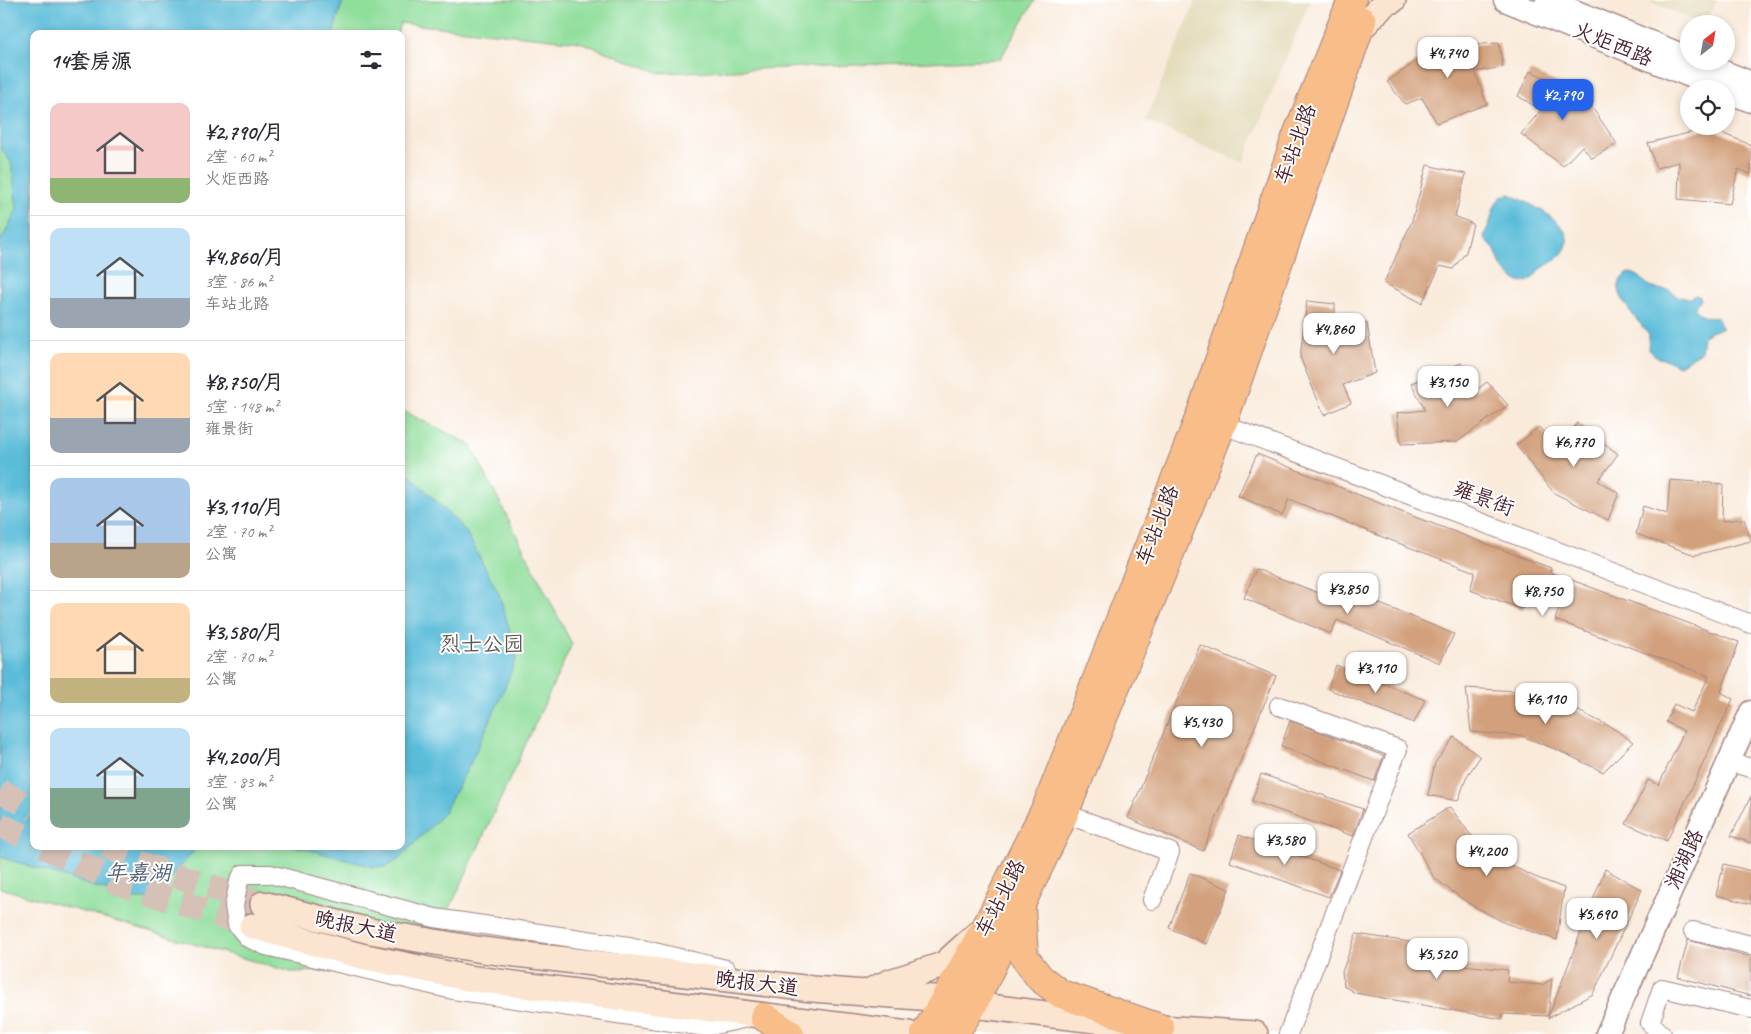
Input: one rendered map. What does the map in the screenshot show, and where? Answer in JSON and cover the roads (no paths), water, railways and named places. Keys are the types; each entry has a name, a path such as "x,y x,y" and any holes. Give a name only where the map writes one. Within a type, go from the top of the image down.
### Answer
{"main road":[{"name":"车站北路","path":"1211,420 1297,135 1352,0"},
{"name":"车站北路","path":"954,1034 973,1005 1020,907 1056,810 1211,420 1369,0"},
{"path":"1359,30 1386,2 1393,0"},
{"name":"车站北路","path":"925,1034 987,925 1056,810"},
{"path":"1020,907 1024,956 1040,978 1061,994 1160,1028"},
{"name":"晚报大道","path":"908,1034 467,978 361,956 257,915 370,931 482,950 812,989 946,999 973,1005 1160,1028 1255,1034"},
{"path":"863,994 890,982 943,965 987,925"},
{"path":"760,1016 790,1034"}],"street":[{"name":"火炬西路","path":"1505,0 1700,80"},
{"name":"火炬西路","path":"1547,0 1680,54"},
{"path":"1719,70 1751,83"},
{"path":"1735,95 1751,101"},
{"name":"雍景街","path":"1211,420 1751,624"},
{"path":"1279,706 1398,749 1288,1034"},
{"name":"湘湖路","path":"1607,1034 1751,712"},
{"path":"1728,762 1751,768"},
{"path":"1056,810 1170,852 1152,900"},
{"path":"760,1016 706,1027 453,990 283,951 248,938 237,925 234,906 239,881 243,874 270,874 435,918 629,946 812,989"},
{"path":"1693,931 1751,946"},
{"path":"1662,1034 1650,1023 1662,988 1751,1008"}],"water":[{"name":"年嘉湖","path":"0,0 343,0 334,30 30,30 30,850 195,850 169,880 149,899 134,899 0,857 0,243 17,209 11,162 0,147"},
{"path":"1510,194 1549,215 1566,234 1567,244 1560,256 1541,269 1533,278 1523,283 1515,280 1502,268 1495,250 1484,238 1497,202 1502,196"},
{"path":"1629,273 1638,276 1653,288 1671,291 1685,298 1696,295 1700,297 1701,300 1696,304 1695,309 1705,317 1717,317 1722,328 1710,332 1703,337 1701,352 1678,366 1668,360 1659,358 1648,350 1649,335 1631,313 1620,294 1620,281"},
{"path":"405,472 465,530 499,594 517,657 470,764 443,814 398,860 385,867 373,867 310,850 405,850"}],"tunnel":[{"path":"0,791 30,807"},
{"path":"0,825 30,839"},
{"path":"52,850 122,884 252,926"},
{"path":"114,850 139,863 263,904"}],"park label":[{"name":"烈士公园","path":"482,644"}]}
